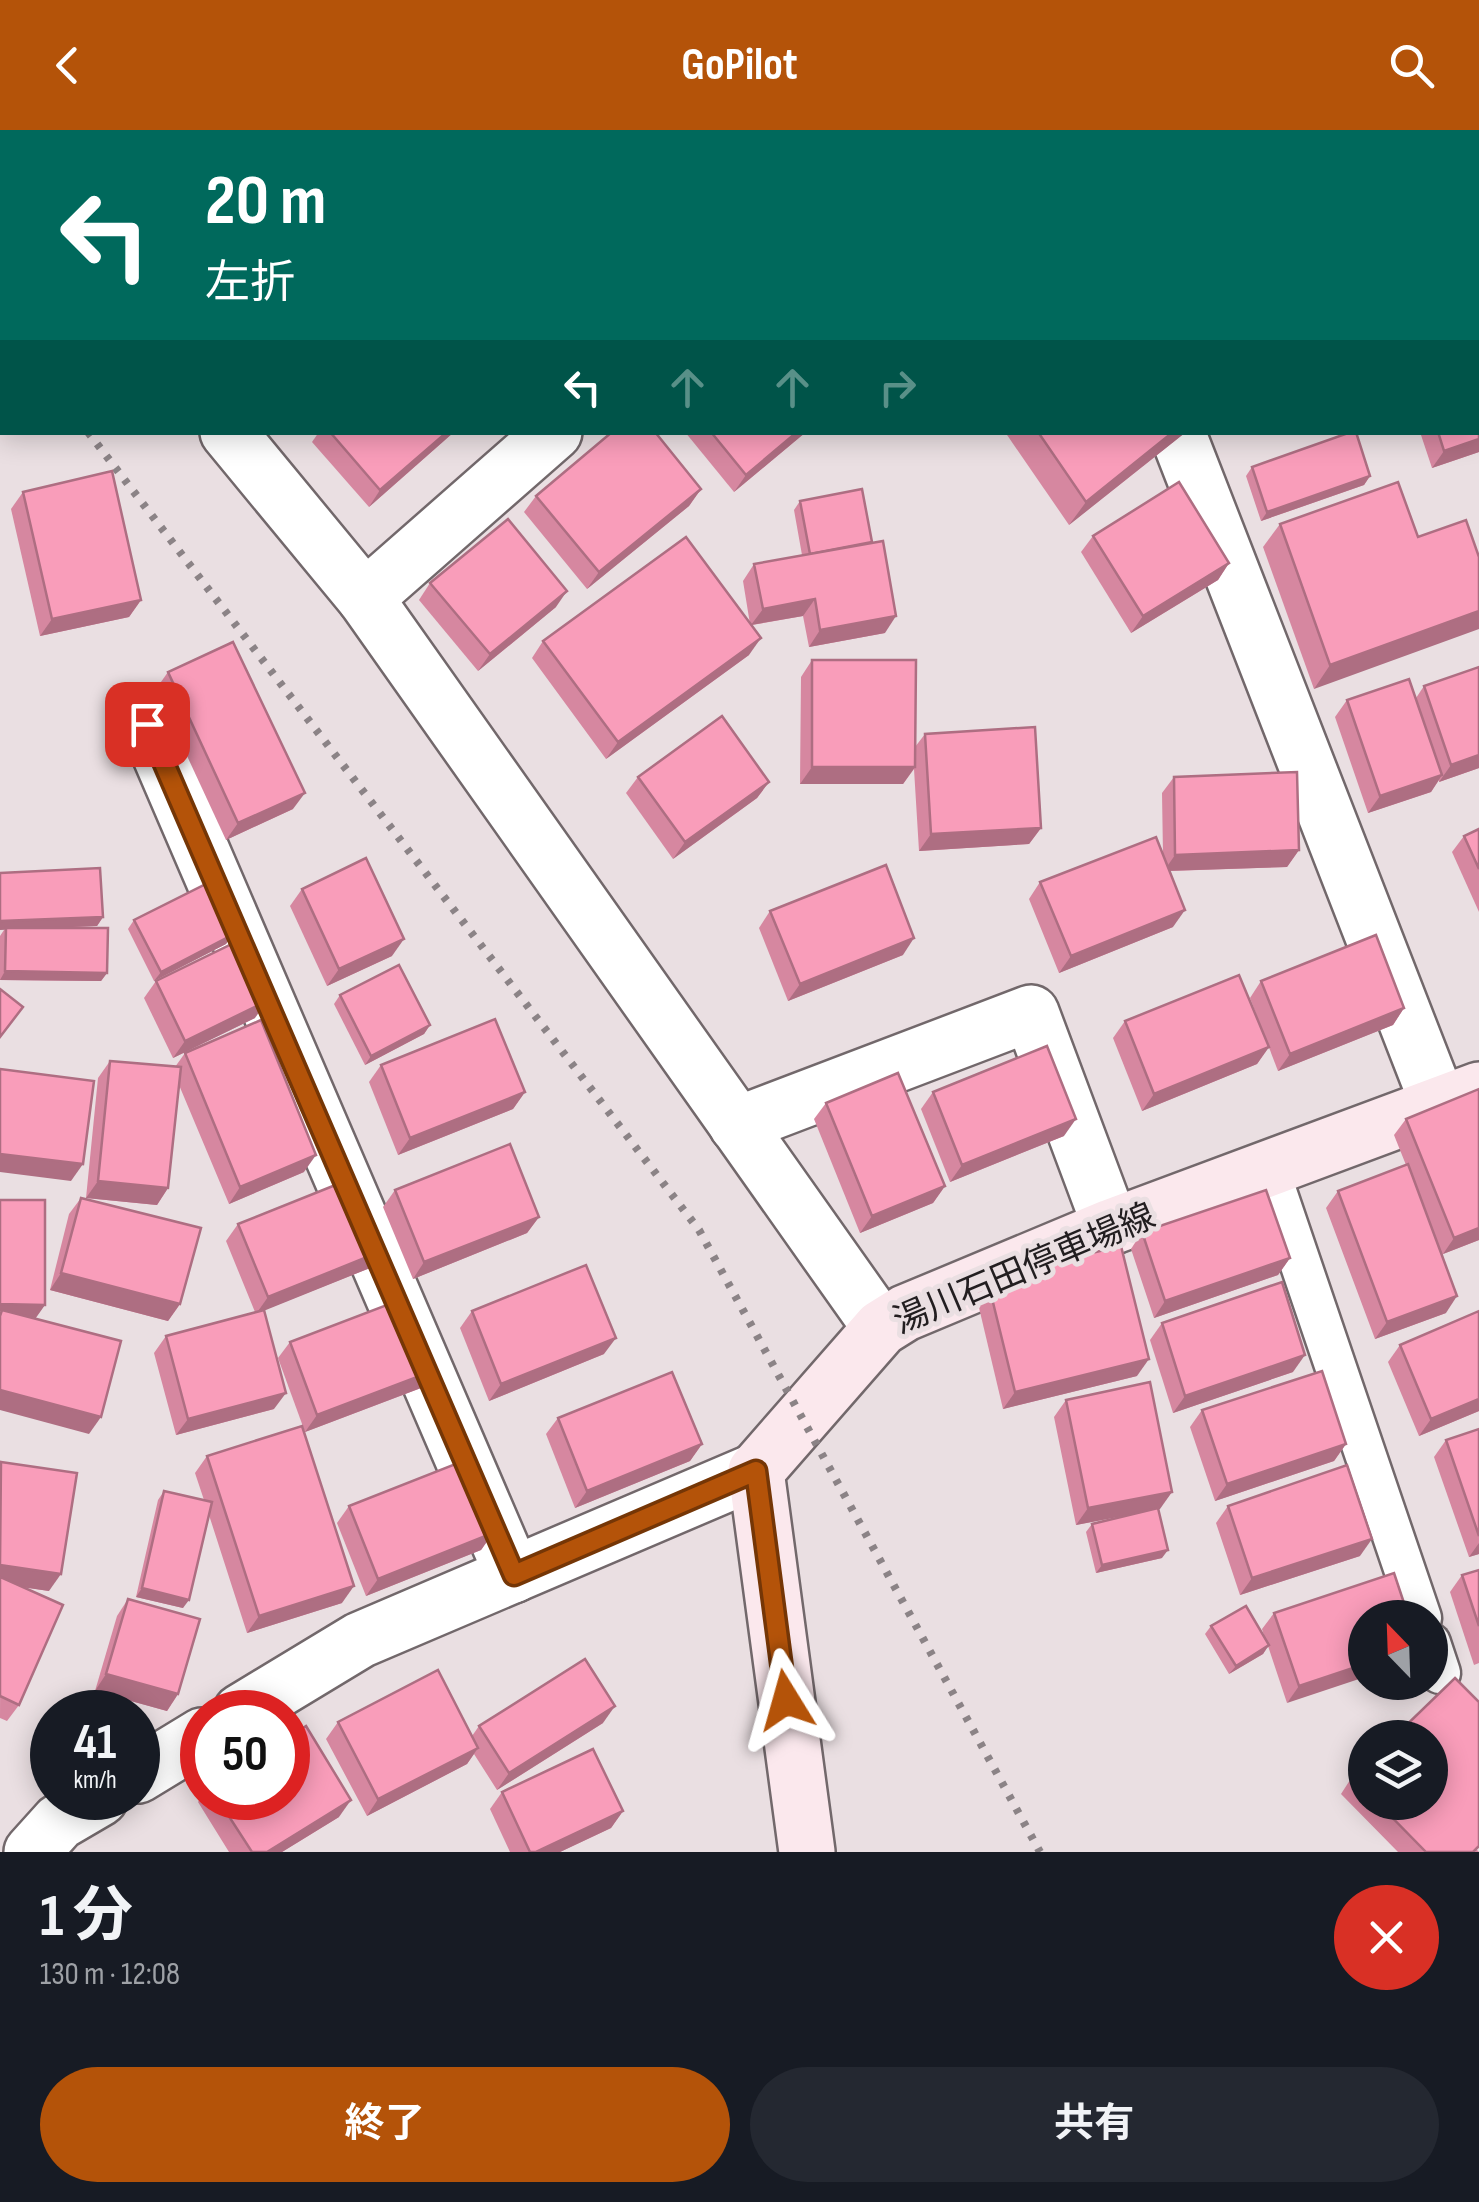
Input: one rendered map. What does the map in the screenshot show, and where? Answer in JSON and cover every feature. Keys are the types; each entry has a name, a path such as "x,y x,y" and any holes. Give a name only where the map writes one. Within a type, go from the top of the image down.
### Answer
{"main road":[{"name":"湯川石田停車場線","path":"756,1471 880,1328 1111,1227 1459,1097"},
{"path":"756,1471 807,1852"}],"street":[{"path":"230,435 365,598 880,1328"},
{"path":"365,598 551,435"},
{"path":"1179,435 1459,1097"},
{"path":"147,724 514,1575"},
{"path":"737,1125 1031,1013 1111,1227"},
{"path":"277,1690 360,1640 756,1471"},
{"path":"32,1852 62,1820"}],"lane":[{"path":"1268,1168 1415,1600"}],"building":[{"path":"333,435 444,435 380,490"},
{"path":"608,435 657,435 701,489 599,572 536,496"},
{"path":"713,435 793,435 746,475"},
{"path":"1040,435 1169,435 1086,502"},
{"path":"1343,435 1357,435 1370,476 1267,512 1252,467"},
{"path":"1439,435 1479,435 1479,439 1444,451"},
{"path":"112,471 141,600 52,619 23,492"},
{"path":"1179,482 1229,563 1143,616 1093,536"},
{"path":"1398,482 1418,537 1466,520 1479,557 1479,611 1330,665 1280,524"},
{"path":"862,489 872,542 810,554 800,501"},
{"path":"508,519 567,591 490,654 430,583"},
{"path":"686,537 761,638 618,742 543,641"},
{"path":"883,541 896,616 820,630 815,599 763,609 754,564"},
{"path":"233,642 305,793 238,823 168,672"},
{"path":"812,660 916,660 915,767 812,767"},
{"path":"1479,667 1479,755 1451,765 1424,686"},
{"path":"1409,679 1442,775 1380,796 1347,700"},
{"path":"722,716 769,782 685,842 638,777"},
{"path":"1035,727 1041,828 931,834 925,734"},
{"path":"1297,772 1299,850 1175,855 1174,777"},
{"path":"1479,829 1479,869 1464,836"},
{"path":"1156,837 1185,910 1071,956 1040,882"},
{"path":"366,858 404,939 339,969 302,889"},
{"path":"886,865 914,938 800,984 770,911"},
{"path":"100,868 103,917 0,921 0,873"},
{"path":"206,884 232,935 161,972 134,920"},
{"path":"6,928 108,928 107,973 5,971"},
{"path":"1376,935 1404,1008 1290,1054 1261,981"},
{"path":"238,941 267,1001 185,1041 156,981"},
{"path":"399,965 430,1025 371,1056 340,995"},
{"path":"1239,975 1269,1047 1154,1094 1125,1021"},
{"path":"0,989 23,1007 0,1037"},
{"path":"495,1019 525,1092 410,1138 381,1065"},
{"path":"261,1020 316,1155 240,1187 185,1053"},
{"path":"1047,1046 1076,1119 962,1165 933,1092"},
{"path":"110,1061 181,1067 168,1188 98,1181"},
{"path":"0,1069 94,1081 83,1164 0,1154"},
{"path":"898,1073 945,1186 872,1216 826,1103"},
{"path":"1479,1089 1479,1228 1454,1238 1406,1119"},
{"path":"510,1144 539,1217 424,1262 395,1190"},
{"path":"1408,1164 1457,1296 1387,1322 1338,1191"},
{"path":"353,1178 382,1251 268,1297 238,1224"},
{"path":"1266,1190 1290,1258 1165,1301 1142,1232"},
{"path":"81,1198 201,1228 180,1304 61,1273"},
{"path":"0,1200 45,1200 45,1305 0,1304"},
{"path":"1121,1246 1149,1359 1015,1392 987,1278"},
{"path":"586,1265 616,1338 501,1384 472,1311"},
{"path":"1282,1282 1305,1355 1185,1396 1162,1323"},
{"path":"405,1298 433,1371 317,1415 290,1342"},
{"path":"2,1310 121,1341 101,1417 0,1390"},
{"path":"264,1310 286,1393 188,1419 166,1336"},
{"path":"1479,1311 1479,1399 1431,1419 1400,1345"},
{"path":"1322,1371 1346,1444 1227,1484 1202,1410"},
{"path":"672,1372 702,1444 587,1491 558,1418"},
{"path":"1150,1382 1172,1492 1088,1508 1066,1400"},
{"path":"302,1426 354,1586 259,1616 207,1456"},
{"path":"1479,1429 1479,1536 1446,1440"},
{"path":"463,1461 493,1533 378,1579 349,1506"},
{"path":"1,1462 77,1473 61,1574 0,1565"},
{"path":"1347,1465 1372,1539 1252,1578 1228,1506"},
{"path":"164,1491 212,1502 189,1600 142,1588"},
{"path":"1158,1508 1168,1550 1102,1565 1092,1524"},
{"path":"1479,1570 1479,1626 1462,1575"},
{"path":"1394,1573 1403,1600 1348,1600 1348,1670 1299,1686 1274,1613"},
{"path":"0,1577 63,1605 19,1705 0,1696"},
{"path":"128,1599 200,1619 178,1694 106,1674"},
{"path":"1246,1606 1269,1645 1236,1666 1211,1626"},
{"path":"585,1659 615,1706 509,1773 479,1726"},
{"path":"438,1670 478,1748 378,1799 338,1722"},
{"path":"1455,1678 1479,1702 1479,1846 1473,1852 1426,1852 1395,1820 1448,1820 1448,1720 1412,1720 1432,1700 1448,1700 1448,1685"},
{"path":"310,1733 351,1800 267,1852 252,1852 231,1820 310,1820"},
{"path":"593,1749 623,1811 530,1852 502,1792"}],"railway":[{"path":"90,435 699,1230 1040,1852"}],"route":[{"path":"147,724 514,1575 756,1471 786,1700"}]}
